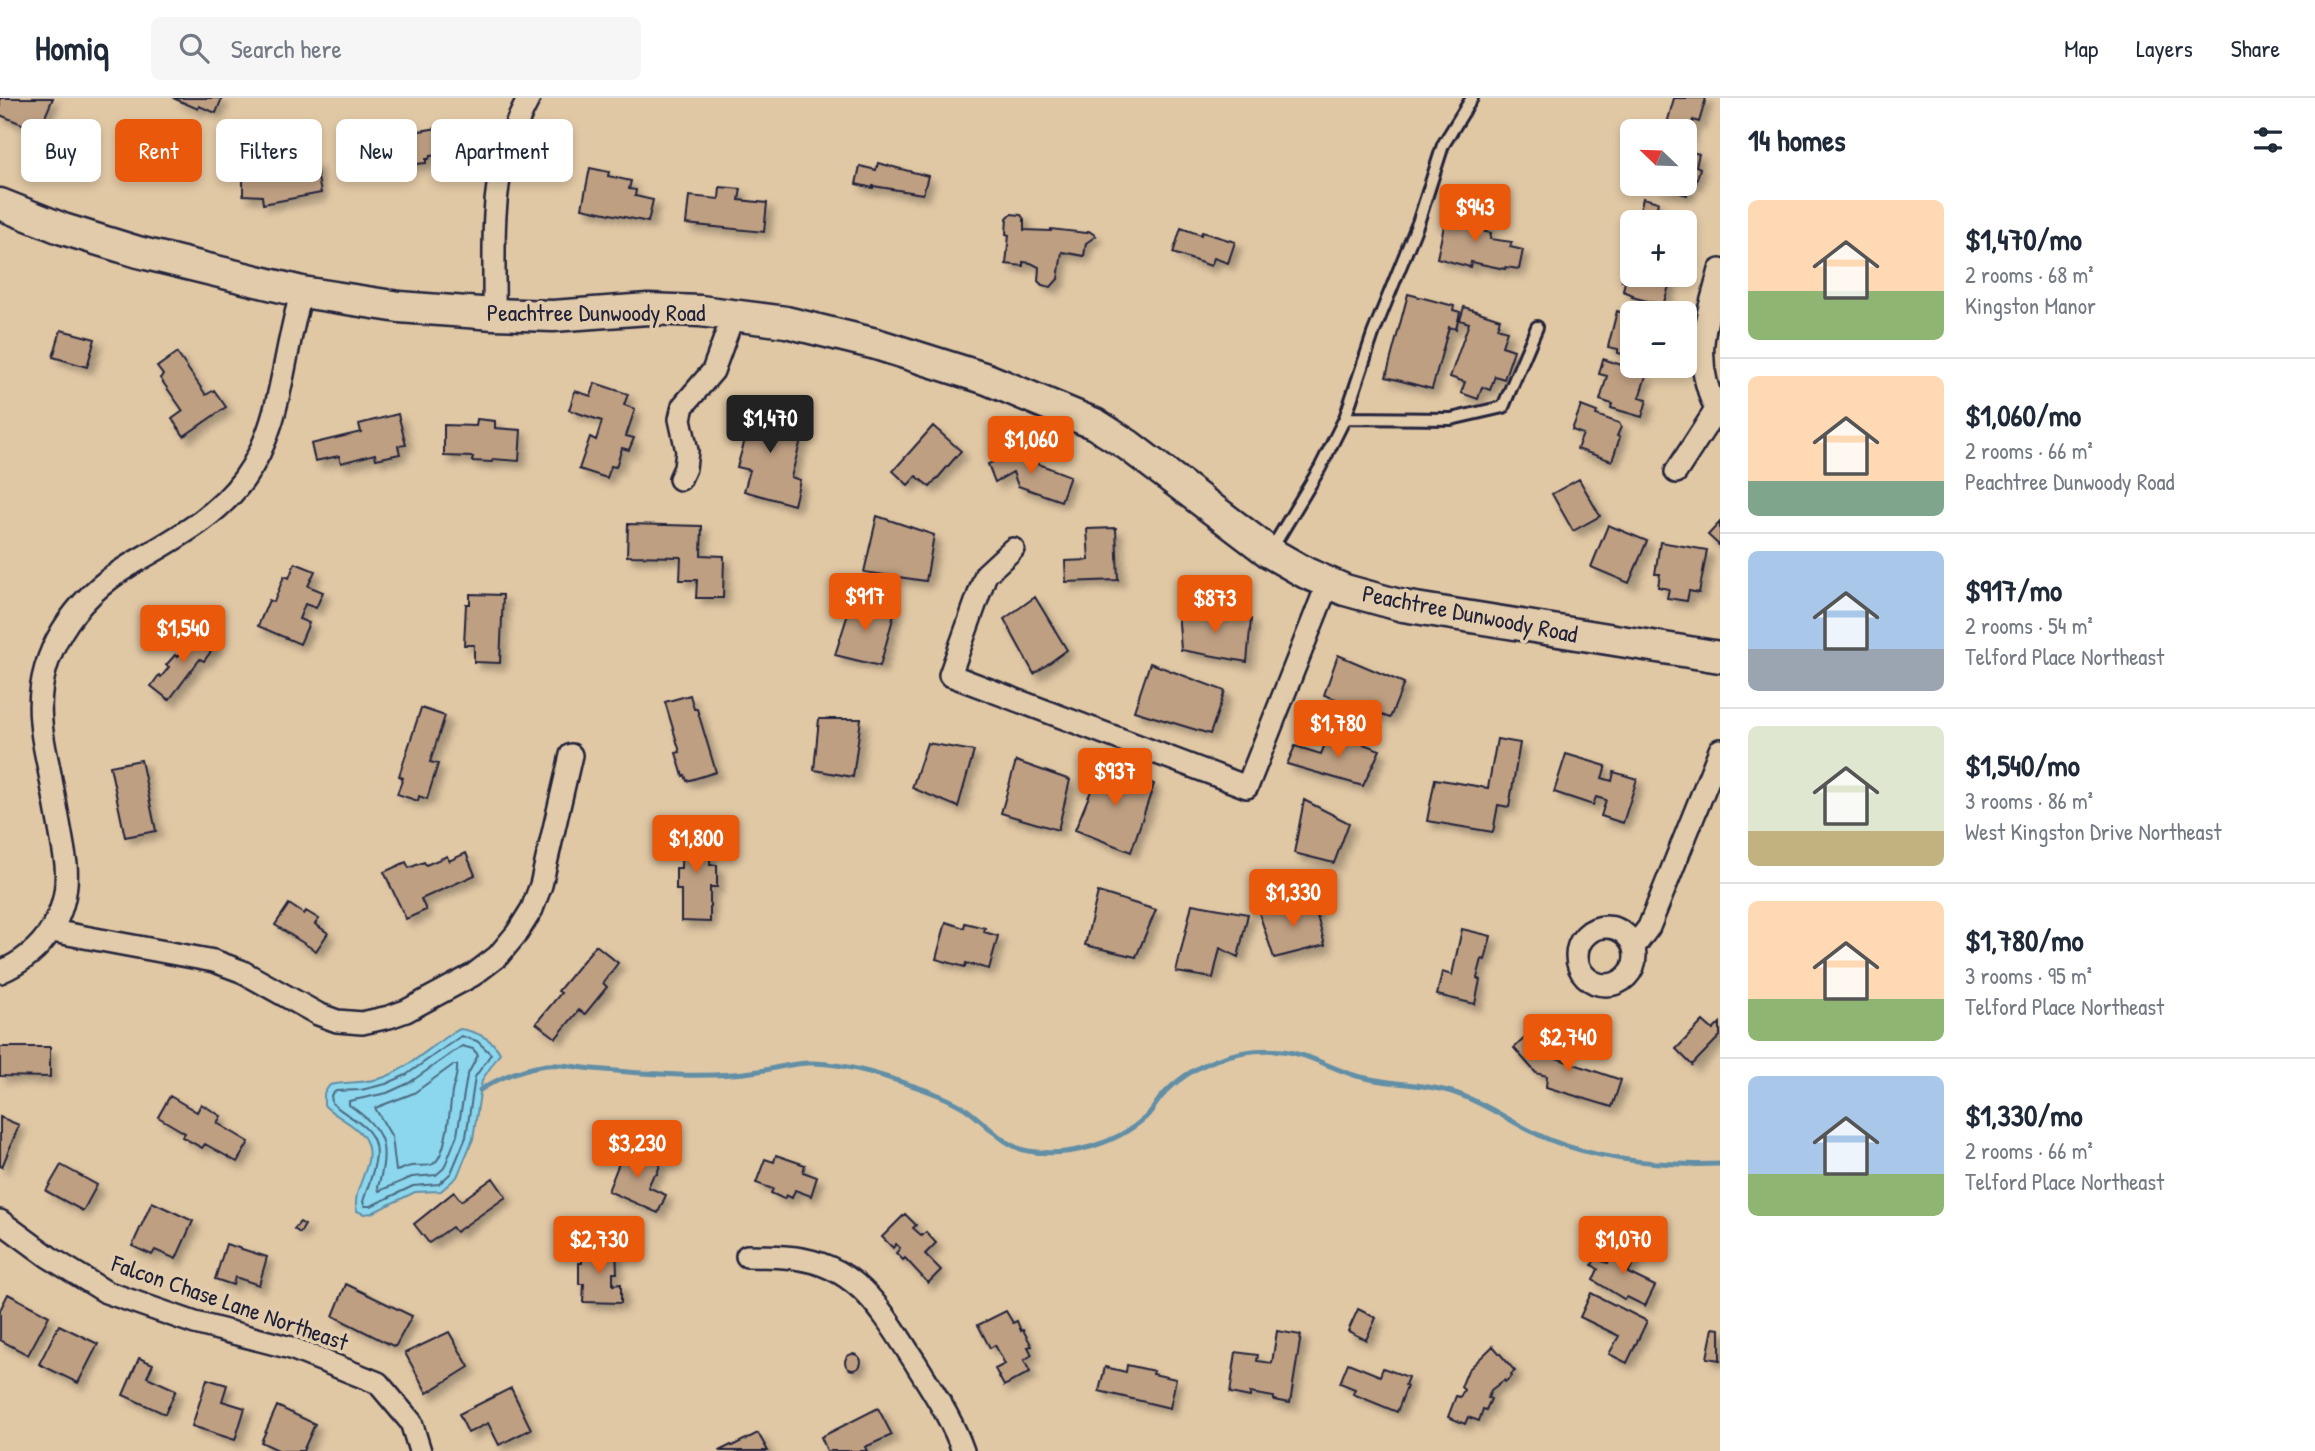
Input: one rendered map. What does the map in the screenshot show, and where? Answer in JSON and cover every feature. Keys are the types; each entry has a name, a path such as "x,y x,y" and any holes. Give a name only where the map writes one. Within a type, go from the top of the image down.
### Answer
{"main road":[{"name":"Peachtree Dunwoody Road","path":"0,204 63,229 138,252 302,292 399,307 494,314 553,316 648,309 700,311 786,321 876,344 987,379 1095,424 1128,445 1269,552 1306,573 1345,590 1403,606 1720,657"}],"street":[{"path":"494,314 496,203 503,159 529,98"},
{"path":"1675,472 1718,410 1707,390 1701,354 1702,338 1720,270"},
{"path":"0,972 18,964 39,948 52,931 63,906 67,877 40,721 42,685 51,653 69,619 92,592 114,575 201,523 226,501 244,479 260,453 271,425 302,292"},
{"path":"680,479 685,468 687,451 680,419 684,407 713,371 733,316"},
{"path":"1013,549 986,574 950,675 1247,787 1328,583"},
{"path":"1634,947 1649,927 1720,750"},
{"path":"52,931 214,961 241,971 318,1014 337,1021 362,1023 389,1017 473,975 498,956 517,933 532,909 541,885 571,755"},
{"name":"Falcon Chase Lane Northeast","path":"0,1221 49,1257 106,1292 195,1323 291,1348 378,1383 411,1422 420,1451"},
{"path":"747,1256 796,1258 823,1265 853,1280 878,1305 941,1404 963,1451"}],"lane":[{"path":"1269,552 1320,468 1345,418 1374,334 1418,223 1443,145 1472,98"},
{"path":"1345,418 1451,419 1503,407 1537,327"}],"water":[{"path":"460,1029 483,1036 500,1053 482,1080 473,1139 457,1177 441,1191 415,1192 372,1213 357,1211 358,1192 369,1155 368,1146 359,1131 324,1105 324,1093 330,1085 385,1077"}],"building":[{"path":"0,98 53,98 44,119 21,119 21,124 0,115"},
{"path":"173,98 222,98 216,113 199,106 198,109"},
{"path":"1674,98 1706,98 1699,122 1698,119 1668,119"},
{"path":"431,129 431,156 426,159 426,163 417,164 417,131"},
{"path":"878,163 928,176 923,194 856,184 860,166 876,170"},
{"path":"590,168 609,172 608,176 631,181 629,189 636,190 635,196 653,200 648,222 582,208"},
{"path":"243,182 319,182 321,193 263,204 262,196 243,195"},
{"path":"720,187 741,189 739,200 767,203 764,232 686,224 689,196 719,199"},
{"path":"1643,198 1658,202 1657,207 1669,210 1640,210"},
{"path":"1447,212 1488,221 1485,232 1491,233 1490,239 1512,242 1510,247 1523,250 1519,269 1471,262 1470,267 1437,258"},
{"path":"1011,214 1021,215 1024,219 1024,230 1089,231 1096,236 1086,243 1084,256 1062,252 1058,279 1051,287 1042,285 1038,281 1039,267 1023,262 1023,266 1006,264 1009,235 1006,234 1007,218"},
{"path":"1181,228 1235,242 1228,263 1214,258 1211,266 1173,253"},
{"path":"1624,287 1669,287 1664,301 1648,301 1632,297 1633,295 1623,291"},
{"path":"1408,294 1454,306 1453,310 1460,312 1456,329 1449,327 1432,389 1386,377"},
{"path":"1464,307 1500,319 1497,328 1507,331 1502,346 1514,350 1504,379 1495,376 1490,390 1482,387 1478,399 1461,393 1465,382 1450,377 1469,323 1460,320"},
{"path":"1617,311 1620,312 1620,354 1618,349 1608,347"},
{"path":"61,330 95,339 87,367 53,357"},
{"path":"177,353 206,395 214,390 226,407 184,436 172,419 183,411 160,378 163,375 157,367"},
{"path":"1603,359 1620,364 1620,378 1645,378 1639,398 1647,400 1642,417 1611,408 1612,404 1600,400 1607,376 1599,374"},
{"path":"595,383 628,394 624,405 635,409 626,436 634,438 629,450 622,448 616,467 611,466 607,478 579,469 590,437 596,440 602,421 569,410 575,391 591,396"},
{"path":"757,399 788,408 780,435 801,440 791,477 800,480 794,505 744,491 750,470 737,467"},
{"path":"1581,406 1619,423 1621,427 1617,436 1620,437 1612,461 1577,449 1583,434 1572,430"},
{"path":"398,414 406,445 398,446 400,454 376,459 375,454 341,463 339,456 315,461 311,444 361,432 359,424"},
{"path":"477,419 495,421 495,428 521,430 519,461 472,461 473,457 444,456 444,425 476,426"},
{"path":"933,426 961,451 930,487 916,476 908,485 893,471"},
{"path":"1013,454 1070,476 1061,501 1018,486 1013,472 995,482 988,464"},
{"path":"1579,479 1600,516 1573,531 1552,494"},
{"path":"877,516 934,535 926,581 864,572"},
{"path":"1720,522 1720,546 1708,535"},
{"path":"628,524 702,526 701,555 724,556 723,598 696,598 697,580 680,580 681,557 627,556"},
{"path":"1608,525 1647,541 1629,583 1591,567"},
{"path":"1116,528 1118,580 1066,582 1065,561 1089,560 1087,529"},
{"path":"1660,542 1707,550 1699,593 1689,591 1687,601 1667,598 1669,589 1658,587 1660,574 1655,574"},
{"path":"295,563 315,571 308,586 323,592 316,608 305,604 299,619 309,623 300,644 258,626 269,600 274,602 284,576 289,578"},
{"path":"470,594 503,595 500,663 474,662 474,645 464,645 466,604 470,604"},
{"path":"1035,597 1067,650 1034,674 1004,619"},
{"path":"852,601 895,611 880,666 835,655"},
{"path":"1178,609 1251,619 1247,662 1181,650"},
{"path":"195,631 215,646 204,661 200,659 169,700 151,686 169,667 166,665 175,655 177,657"},
{"path":"1338,655 1404,683 1390,718 1324,695"},
{"path":"1150,663 1225,691 1210,734 1134,711"},
{"path":"690,695 694,709 697,709 716,772 687,781 676,753 680,752 665,702"},
{"path":"421,708 445,716 430,762 438,764 427,799 419,796 418,801 397,794 403,778 399,776"},
{"path":"819,719 861,719 853,777 814,770"},
{"path":"1330,732 1380,750 1363,786 1287,764 1295,746 1321,754"},
{"path":"1497,739 1520,743 1509,807 1498,805 1493,832 1427,821 1435,779 1488,788"},
{"path":"927,743 974,751 958,807 912,788"},
{"path":"1566,754 1606,766 1602,778 1612,781 1614,772 1637,779 1623,823 1601,816 1606,800 1596,797 1593,805 1554,792"},
{"path":"141,760 156,831 125,837 110,766"},
{"path":"1016,761 1070,780 1058,830 1001,813"},
{"path":"1102,764 1154,784 1131,852 1075,830"},
{"path":"1304,800 1349,823 1334,863 1294,853"},
{"path":"682,828 711,828 710,865 717,865 717,887 710,887 710,922 681,921 681,890 676,890 676,868 681,868"},
{"path":"466,853 475,875 421,899 426,910 406,919 384,872 406,862 409,868 424,862 426,865 447,856 449,861"},
{"path":"1098,892 1156,910 1136,957 1085,945"},
{"path":"1313,901 1325,945 1274,958 1259,913"},
{"path":"289,904 304,914 306,911 319,919 315,924 328,933 316,951 275,925"},
{"path":"1192,904 1248,914 1238,957 1220,948 1213,978 1176,972"},
{"path":"946,922 964,928 965,923 985,928 984,932 998,936 989,969 966,963 965,967 936,959"},
{"path":"1462,929 1491,936 1477,978 1480,980 1475,1004 1437,995 1442,972 1452,975"},
{"path":"596,945 618,963 603,983 607,987 585,1014 579,1010 556,1038 536,1023"},
{"path":"1703,1021 1713,1030 1720,1023 1720,1036 1692,1065 1676,1049"},
{"path":"1531,1032 1553,1057 1621,1080 1612,1107 1546,1087 1547,1076 1536,1073 1514,1048"},
{"path":"0,1047 50,1047 50,1077 0,1076"},
{"path":"170,1096 197,1112 201,1104 221,1116 217,1123 249,1142 237,1162 205,1144 202,1148 182,1137 185,1133 158,1117"},
{"path":"0,1117 19,1125 2,1167 0,1166"},
{"path":"625,1148 661,1162 648,1187 666,1195 658,1213 608,1191"},
{"path":"776,1155 805,1165 803,1172 817,1177 811,1196 795,1190 792,1198 786,1195 784,1199 771,1193 773,1189 756,1183 765,1159 774,1162"},
{"path":"61,1165 97,1185 83,1211 46,1191"},
{"path":"493,1178 506,1197 456,1232 452,1227 429,1243 414,1224 454,1192 461,1201"},
{"path":"152,1202 193,1221 176,1259 155,1250 152,1255 132,1246"},
{"path":"905,1214 916,1225 913,1228 922,1236 926,1232 936,1243 925,1254 941,1270 928,1283 905,1258 903,1260 896,1253 900,1248 896,1244 893,1248 882,1237"},
{"path":"300,1222 305,1225 300,1233 294,1229"},
{"path":"1618,1242 1639,1252 1628,1273 1655,1286 1645,1306 1627,1297 1624,1299 1593,1280 1598,1269 1592,1265 1595,1259 1608,1263"},
{"path":"226,1244 267,1257 259,1285 235,1277 233,1285 215,1279"},
{"path":"582,1249 616,1249 617,1273 613,1273 613,1285 621,1284 621,1303 583,1302 584,1284 579,1284"},
{"path":"346,1284 412,1316 395,1347 333,1316"},
{"path":"1591,1293 1647,1321 1627,1363 1609,1354 1619,1336 1580,1317"},
{"path":"8,1294 49,1316 28,1355 0,1340 0,1310"},
{"path":"1358,1309 1376,1318 1366,1340 1348,1331"},
{"path":"1006,1311 1013,1323 1017,1321 1021,1331 1023,1330 1032,1346 1028,1347 1032,1355 1024,1360 1030,1372 1004,1386 995,1369 1005,1364 995,1345 990,1348 978,1325"},
{"path":"59,1325 98,1344 78,1383 39,1364"},
{"path":"1713,1328 1720,1329 1720,1360 1707,1358"},
{"path":"1277,1331 1301,1335 1290,1403 1250,1393 1250,1397 1230,1393 1236,1352 1258,1355 1257,1361 1272,1363"},
{"path":"449,1332 469,1367 427,1393 405,1353"},
{"path":"1493,1346 1515,1371 1512,1376 1491,1390 1488,1398 1491,1399 1486,1410 1483,1409 1479,1421 1468,1417 1465,1424 1448,1417 1456,1396 1460,1397 1464,1390 1461,1387 1468,1370"},
{"path":"853,1354 859,1356 859,1368 853,1370 847,1368 845,1362 847,1356"},
{"path":"139,1358 153,1364 147,1377 176,1390 165,1414 123,1395"},
{"path":"1348,1363 1380,1376 1383,1368 1408,1377 1397,1412 1353,1394 1355,1389 1340,1383"},
{"path":"1127,1365 1176,1379 1170,1408 1099,1391 1105,1367 1126,1372"},
{"path":"207,1379 227,1385 222,1401 245,1408 235,1440 192,1426"},
{"path":"511,1388 531,1429 499,1445 488,1423 468,1433 459,1414"},
{"path":"277,1406 315,1424 303,1451 280,1451 261,1442"},
{"path":"878,1408 892,1435 865,1447 867,1451 827,1451 821,1437"},
{"path":"758,1433 768,1451 719,1451 732,1446"}],"waterway":[{"path":"480,1090 504,1077 538,1066 564,1065 636,1073 699,1075 749,1072 804,1063 831,1064 880,1075 946,1098 963,1107 1010,1144 1028,1151 1044,1153 1091,1147 1121,1135 1146,1117 1174,1084 1202,1066 1233,1055 1265,1050 1282,1051 1302,1055 1357,1076 1455,1093 1480,1103 1538,1135 1591,1153 1656,1163 1720,1164"}]}
